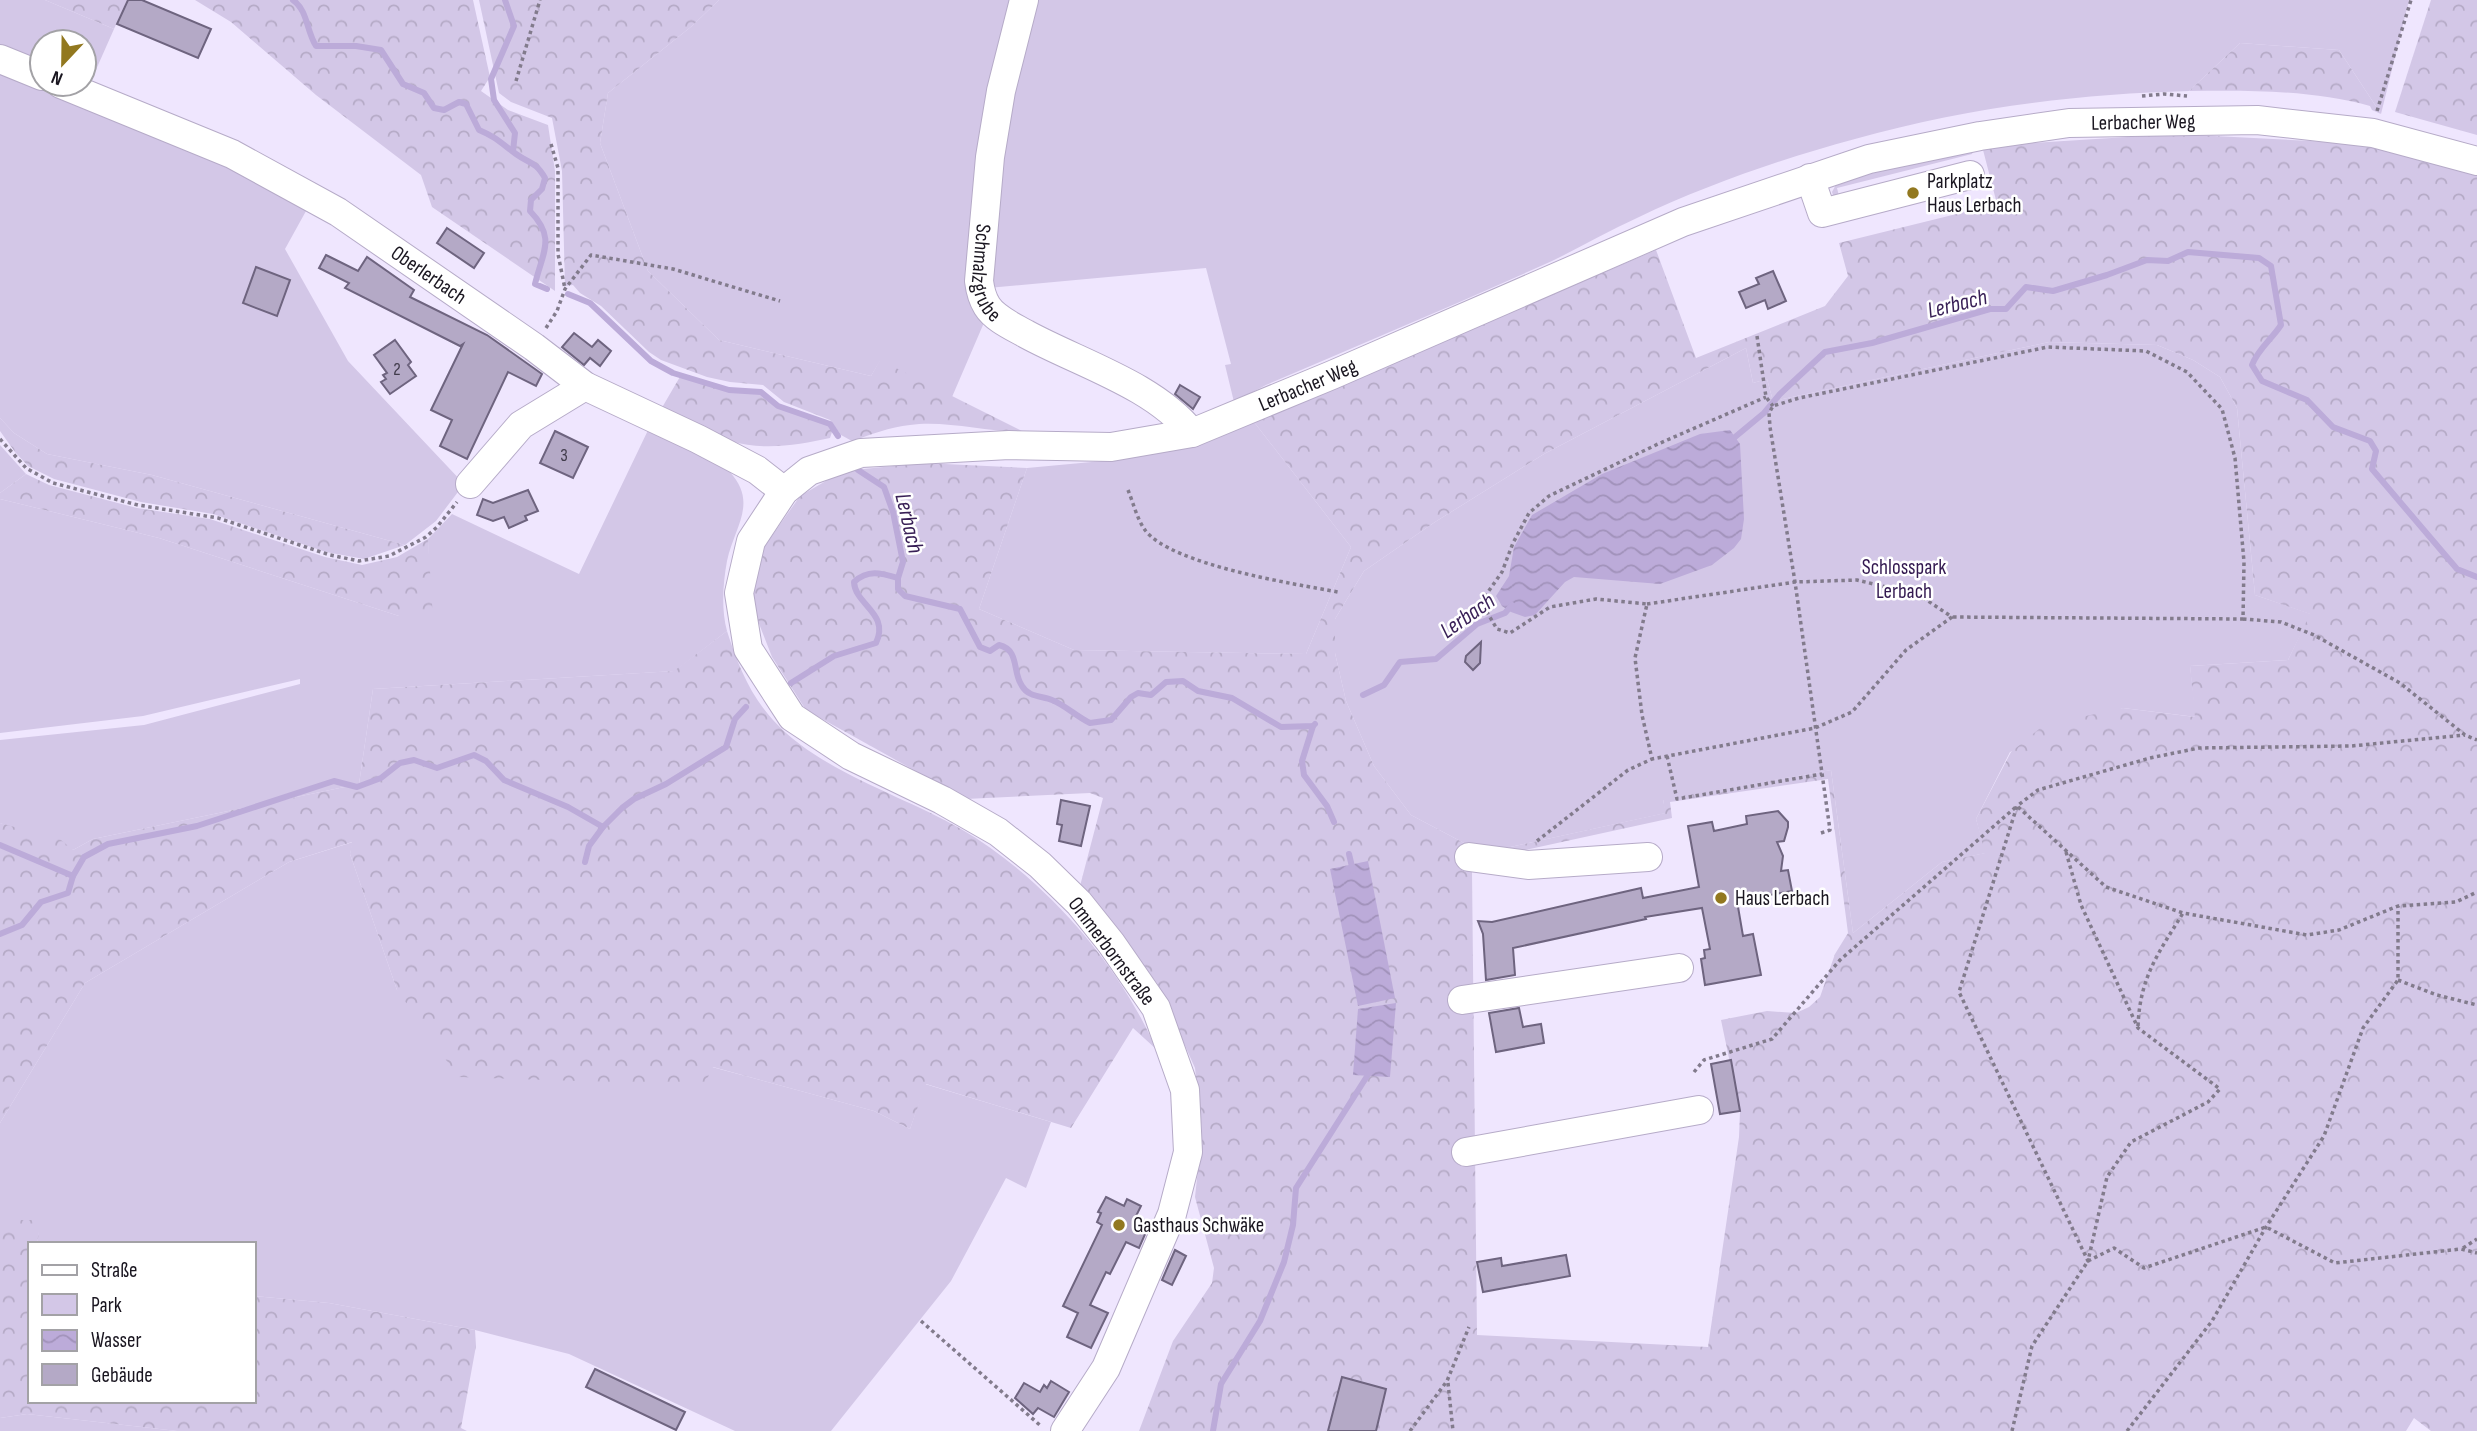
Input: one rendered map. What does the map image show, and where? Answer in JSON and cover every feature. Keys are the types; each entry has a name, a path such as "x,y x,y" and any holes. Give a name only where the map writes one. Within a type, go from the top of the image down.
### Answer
{"street":[{"name":"Schmalzgrube","path":"1024,0 1001,91 990,157 979,281 981,294 988,308 1005,322 1150,395 1184,422 1192,433"},
{"path":"0,59 28,70"},
{"name":"Oberlerbach","path":"95,98 232,154 338,212 534,346 585,386 745,464 784,491"},
{"name":"Lerbacher Weg","path":"784,491 809,471 861,453 1009,445 1111,447 1192,433 1683,222 1869,159 1980,136 2069,123 2257,120 2373,133 2477,161"},
{"path":"1810,177 1822,213 1970,174"},
{"path":"470,484 521,425 585,386"},
{"name":"Ommerbornstraße","path":"784,491 751,541 739,593 748,649 792,717 851,756 942,800 998,832 1040,865 1079,903 1111,943 1156,1008 1185,1090 1188,1152 1172,1214 1106,1368 1065,1431"},
{"path":"1469,857 1528,865 1648,857"},
{"path":"1462,1000 1679,968"},
{"path":"1466,1153 1699,1110"}],"path":[{"path":"516,81 540,0"},
{"path":"2375,119 2411,0"},
{"path":"551,144 558,168 558,254 565,289"},
{"path":"534,346 557,312 565,289 591,255 673,269 780,301"},
{"path":"1757,336 1766,397 1773,406"},
{"path":"1821,833 1830,830 1770,427 1769,413 1773,406 2048,347 2146,351 2187,372 2221,409 2235,458 2244,562 2243,619"},
{"path":"1766,397 1549,496 1529,513 1513,542 1502,572 1481,602 1497,629 1510,633 1550,607 1596,599 1647,604 1795,582 1857,580 1919,595 1952,617 2243,619 2281,622 2314,635 2400,683 2465,735 2477,740"},
{"path":"0,439 26,468 53,483 138,505 218,518 330,555 359,561 389,556 426,537 446,517 470,484"},
{"path":"1128,490 1145,530 1170,549 1219,568 1338,592"},
{"path":"1647,604 1635,658 1642,715 1652,758"},
{"path":"1528,865 1535,843 1628,770 1652,758 1815,728 1852,712 1906,650 1952,617"},
{"path":"1694,1072 1704,1060 1772,1039 1840,960 2038,790 2150,758 2199,748 2351,746 2465,735"},
{"path":"1667,756 1677,799 1822,774"},
{"path":"2017,806 2106,887 2183,913 2307,935 2339,930 2398,906 2456,902 2477,892"},
{"path":"2017,806 1959,992 2088,1261"},
{"path":"2012,1431 2032,1346 2088,1261 2107,1177 2132,1142 2208,1102 2220,1088 2138,1028 2081,905 2066,852"},
{"path":"2127,1431 2212,1321 2266,1227 2324,1136 2363,1028 2398,981 2398,906"},
{"path":"2138,1028 2140,999 2153,961 2183,913"},
{"path":"2398,981 2477,1005"},
{"path":"2088,1261 2115,1248 2144,1268 2266,1227 2335,1263 2461,1249 2477,1252"},
{"path":"2461,1249 2477,1239"},
{"path":"921,1321 1046,1431"},
{"path":"1410,1431 1447,1381 1469,1327"},
{"path":"1447,1381 1453,1431"}],"green space":[{"path":"0,0 45,0 114,29 98,65 98,28 28,28 28,65 0,53"},
{"path":"45,0 127,0 114,29"},
{"path":"195,0 473,0 490,77 481,91 508,110 548,125 555,171 555,291 432,207 421,175 316,95 231,22"},
{"path":"479,0 719,0 692,26 608,93 600,143 648,271 719,340 871,376 880,360 1024,432 923,424 895,428 852,441 841,435 830,420 784,402 763,385 707,377 661,360 601,306 580,293 573,285 565,286 562,171 552,118 511,102 499,93"},
{"path":"719,0 1017,0 986,318 952,397 880,361 871,376 719,340 648,271 600,143 608,93 692,26"},
{"path":"1029,0 2409,0 2381,114 2339,50 2240,43 2189,91 2105,95 2021,104 1896,128 1799,155 1690,195 1626,223 1552,261 1266,385 1234,402 1225,365 1231,364 1206,268 988,288 994,153"},
{"path":"2431,0 2477,0 2477,135 2395,112"},
{"path":"2240,43 2339,50 2381,114 2370,106 2303,94 2189,91"},
{"path":"0,68 28,80 28,98 70,98 311,202 285,249 348,361 464,484 436,521 405,545 152,475 47,454 14,433 0,418"},
{"path":"2175,134 2371,144 2477,173 2477,1431 2431,1431 2414,1418 2406,1431 1139,1431 1173,1341 1212,1283 1214,1268 1195,1197 1202,1132 1195,1068 1157,983 1080,886 1103,798 1090,793 966,799 806,710 772,657 751,603 764,547 800,496 843,471 924,463 1027,468 979,609 1074,650 1306,654 1351,547 1254,422 1656,250 1696,358 1825,306 1848,276 1839,243 1997,204 1982,146","holes":["2049,342 2157,345 2193,360 2220,377 2237,408 2255,595 2310,614 2288,660 2190,666 2195,717 2123,708 2044,725 2011,752 1976,819 1985,853 1942,862 1853,933 1831,770 1663,799 1665,813 1483,853 1411,815 1374,766 1346,701 1335,653 1335,619 1364,571 1435,522 1544,454 1746,348 1753,383 1767,379 1773,401","1828,779 1848,933 1835,954 1820,997 1809,1007 1796,1013 1767,1011 1721,1020 1740,1111 1739,1137 1708,1347 1477,1335 1472,872 1484,859 1672,818 1670,802"]},
{"path":"1975,146 1972,154 1837,188 1840,200 1834,198 1832,192 1839,179"},
{"name":"Schlosspark Lerbach","path":"2049,342 2157,345 2193,360 2220,377 2237,408 2255,595 2311,614 2288,660 2190,666 2196,717 2123,708 2010,752 1976,819 1986,853 1942,862 1853,933 1831,770 1663,800 1666,813 1483,853 1411,815 1374,766 1346,701 1335,653 1335,619 1364,571 1435,522 1544,454 1746,348 1753,383 1767,379 1773,401"},
{"path":"681,375 729,389 759,391 783,408 827,422 836,433 832,432 830,438 818,441 768,446 743,444 713,435 660,411"},
{"path":"0,418 14,433 47,454 152,475 405,545 364,559 326,552 213,514 141,502 54,479 28,466 15,452 0,431"},
{"path":"1254,422 1351,547 1306,654 1074,650 979,609 1027,468 1124,459"},
{"path":"651,424 729,471 742,494 742,515 730,549 724,578 723,605 727,631 675,671 373,689 359,784 93,839 73,850 0,823 0,740 144,725 300,684 300,679 143,716 0,733 0,499 159,538 399,616 429,574 428,539 452,514 579,574"},
{"path":"0,445 26,474 0,493"},
{"path":"26,474 49,485 137,508 210,519 325,557 362,565 397,557 428,539 433,619 399,616 159,538 0,499 0,493"},
{"path":"727,631 751,689 773,720 792,738 837,768 938,817 991,848 1049,897 1075,924 1121,985 1156,1049 1133,1028 1071,1128 926,1084 910,1129 874,1111 713,1067 704,1085 458,1077 397,990 350,854 352,842 289,862 85,983 0,1123 0,823 61,840 73,850 93,839 359,784 373,689 674,671"},
{"path":"353,842 350,854 397,990 712,1067 874,1111 910,1129 925,1084 1051,1122 1026,1188 1006,1178 951,1281 831,1431 735,1431 569,1354 475,1330 329,1303 256,1296 256,1242 37,1242 40,1220 0,1220 0,1123 85,983 289,862"},
{"path":"0,1220 41,1220 37,1242 28,1242 28,1403 256,1403 256,1296 329,1303 475,1330 476,1346 461,1428 467,1431 177,1431 27,1414 0,1418"},
{"path":"27,1414 177,1431 0,1431 0,1418"}],"water":[{"path":"1730,430 1740,444 1744,519 1741,539 1712,565 1660,584 1574,577 1565,582 1535,615 1525,617 1502,606 1496,596 1509,576 1514,547 1532,515 1602,474 1700,434"},
{"path":"1368,861 1395,998 1358,1006 1330,869"},
{"path":"1396,1003 1390,1077 1353,1075 1358,1009"}],"building":[{"path":"128,0 142,0 211,29 198,58 117,24"},
{"path":"447,228 484,253 474,268 437,243"},
{"path":"326,255 358,271 367,257 414,290 410,297 487,335 542,374 536,386 508,372 467,459 440,446 452,420 431,410 463,344 460,346 345,288 349,283 319,268"},
{"path":"256,267 290,280 277,316 243,303"},
{"path":"1773,271 1786,301 1768,309 1765,300 1746,308 1739,292 1759,284 1756,278"},
{"path":"574,333 592,347 598,340 611,351 600,366 590,358 584,365 562,347"},
{"path":"395,340 411,362 408,365 416,376 390,394 381,382 386,379 383,375 387,373 374,355"},
{"path":"1180,385 1200,397 1193,409 1175,394"},
{"path":"555,431 588,447 573,478 540,463"},
{"path":"528,490 538,511 525,516 527,520 509,528 504,517 493,521 477,515 483,499 493,503"},
{"path":"1481,642 1480,663 1473,670 1465,662 1466,656"},
{"path":"1061,800 1090,806 1081,846 1059,841 1062,825 1057,824"},
{"path":"1778,811 1788,822 1784,841 1777,842 1783,856 1781,871 1788,870 1792,891 1737,901 1743,936 1753,934 1761,975 1705,985 1701,959 1705,958 1704,950 1710,949 1702,908 1645,917 1646,919 1513,948 1515,975 1486,980 1483,934 1478,921 1492,922 1641,888 1643,898 1699,887 1688,826 1712,822 1714,831 1747,824 1746,816"},
{"path":"1519,1008 1523,1027 1541,1024 1544,1043 1496,1052 1489,1013"},
{"path":"1731,1060 1740,1111 1720,1114 1711,1064"},
{"path":"1106,1197 1124,1206 1127,1199 1141,1206 1136,1216 1150,1223 1139,1248 1126,1242 1110,1274 1106,1272 1090,1305 1108,1313 1091,1348 1067,1337 1078,1313 1063,1306 1102,1225 1097,1222 1101,1213 1098,1212"},
{"path":"1175,1250 1186,1256 1172,1285 1162,1280"},
{"path":"1566,1255 1570,1276 1483,1292 1477,1262 1501,1258 1502,1266"},
{"path":"595,1369 685,1412 676,1430 586,1387"},
{"path":"1342,1377 1386,1389 1376,1431 1328,1431"},
{"path":"1051,1381 1069,1392 1054,1417 1038,1408 1033,1414 1015,1398 1024,1383 1040,1392 1044,1385 1047,1388"}],"waterway":[{"name":"Lerbach","path":"293,0 302,10 316,46 356,46 381,50 403,84 424,93 434,108 444,110 459,102 466,104 479,130 538,168 545,178 542,189 531,200 530,211 543,229 545,245 535,284 547,289"},
{"path":"505,0 514,26 491,79 494,100 515,133 513,151"},
{"name":"Lerbach","path":"1729,442 1764,413 1780,394 1825,352 1872,343 1990,309 2006,309 2026,287 2053,291 2147,260 2168,261 2188,252 2259,258 2271,266 2281,325 2252,365 2262,381 2307,400 2333,427 2370,441 2376,451 2372,469 2457,569 2477,577"},
{"name":"Lerbach","path":"568,294 590,303 651,361 673,373 729,390 761,392 778,406 830,424 838,436"},
{"name":"Lerbach","path":"858,470 884,487 893,512 903,562 898,589 905,596 960,609 980,647 990,651 999,645 1010,652 1019,680 1028,692 1057,702 1090,723 1111,720 1131,697 1138,693 1151,695 1166,682 1183,681 1198,691 1232,698 1281,727 1315,724"},
{"path":"791,683 834,656 876,643 879,624 860,597 854,582 870,574 898,578"},
{"name":"Lerbach","path":"1363,695 1384,685 1400,662 1436,659 1477,624 1505,613 1512,605"},
{"path":"0,934 22,925 41,902 68,893 73,876 84,857 108,844 197,826 334,781 357,787 381,778 400,763 414,760 437,768 474,755 486,761 504,780 568,807 603,827 634,799 666,784 726,747 735,719 746,707"},
{"path":"1313,726 1302,761 1304,775 1327,806 1334,822"},
{"path":"585,862 589,846 603,827"},
{"path":"0,845 73,876"},
{"path":"1349,854 1353,871"},
{"path":"1213,1431 1221,1384 1260,1321 1284,1262 1293,1225 1296,1188 1371,1070"}],"place":[{"name":"Parkplatz Haus Lerbach","path":"1913,193"},
{"name":"Haus Lerbach","path":"1721,898"},
{"name":"Gasthaus Schwäke","path":"1119,1225"}]}
